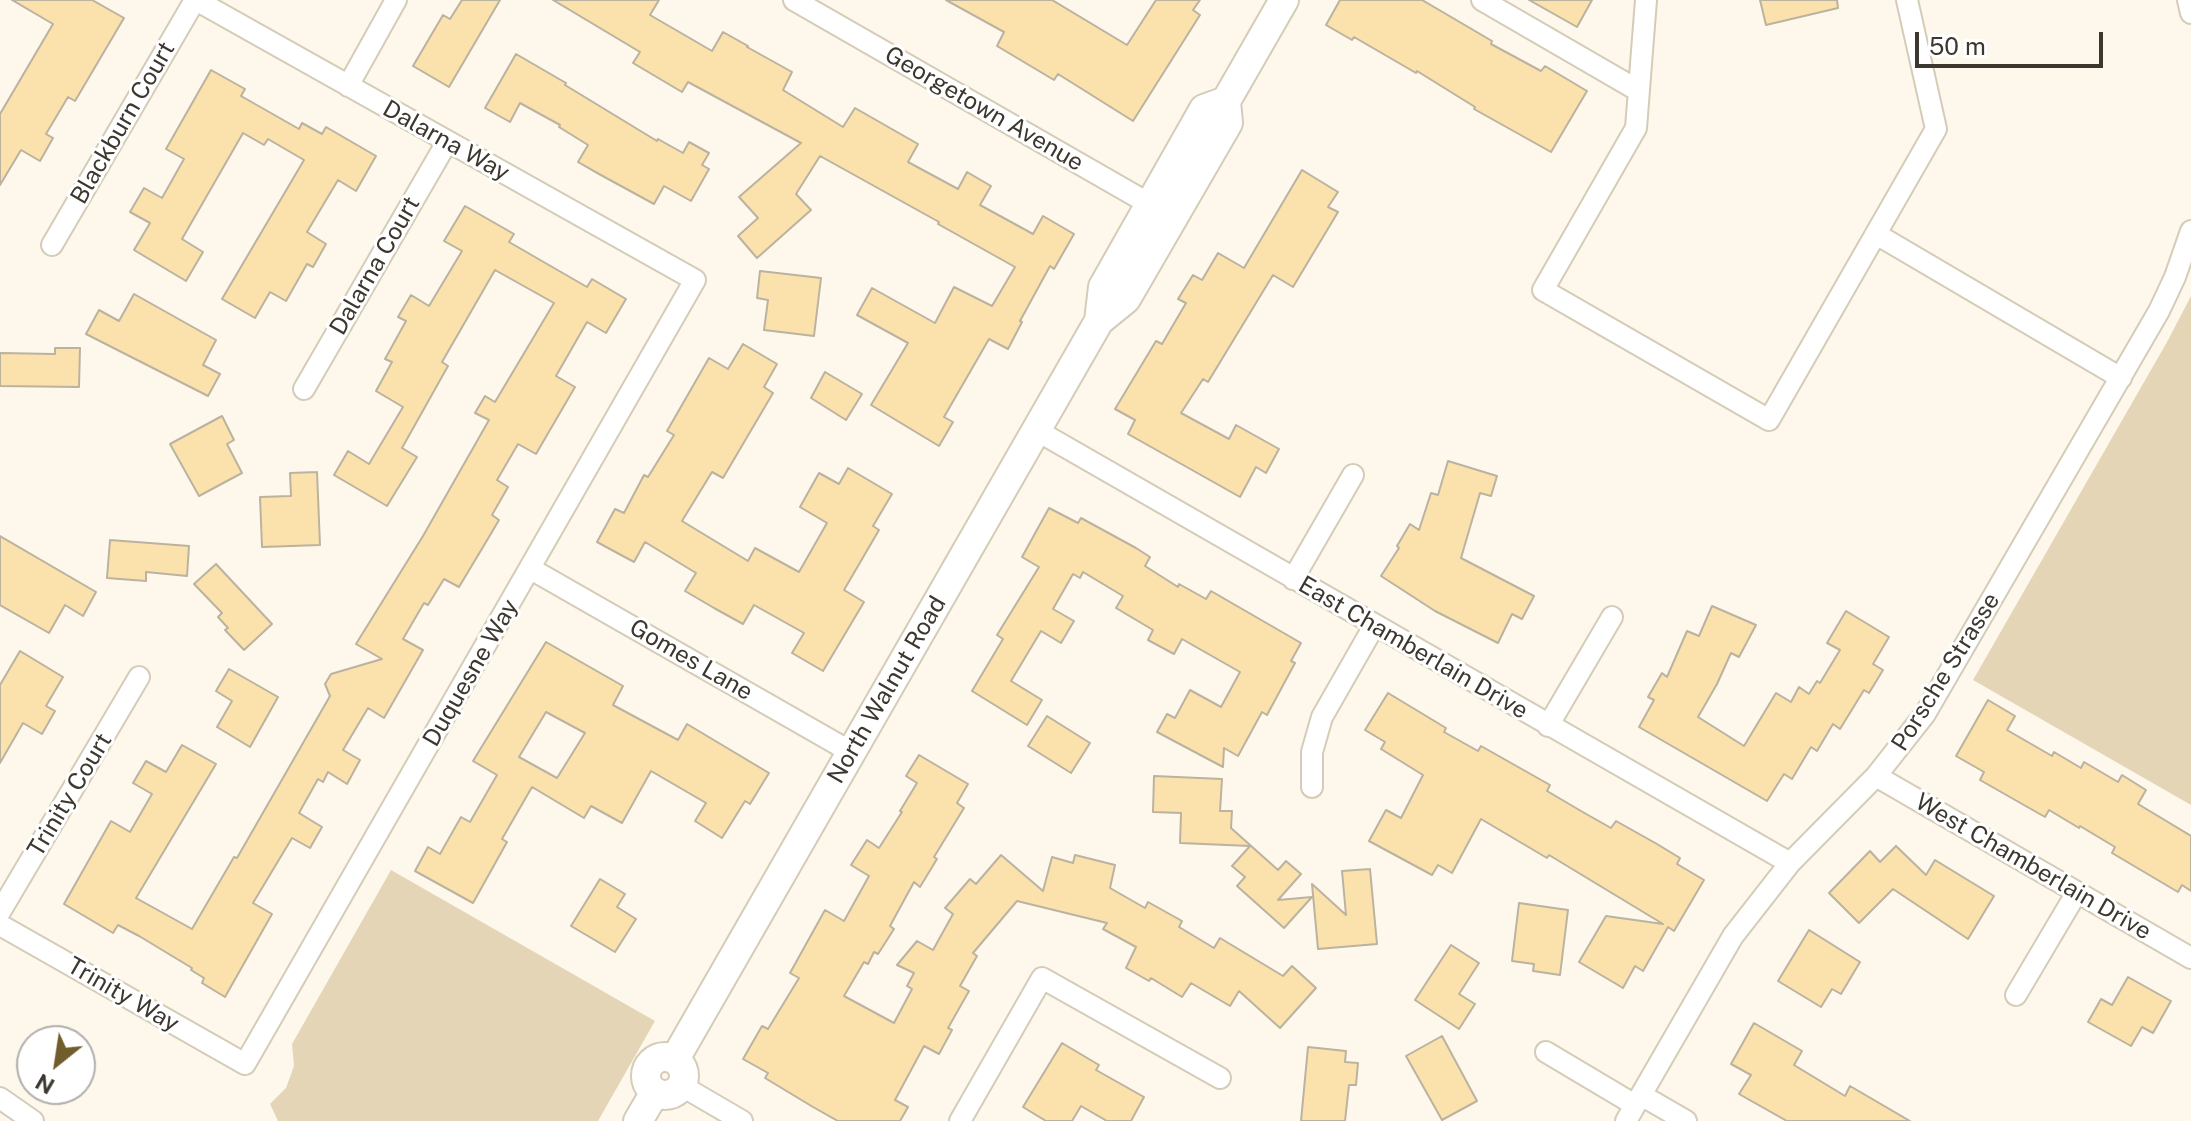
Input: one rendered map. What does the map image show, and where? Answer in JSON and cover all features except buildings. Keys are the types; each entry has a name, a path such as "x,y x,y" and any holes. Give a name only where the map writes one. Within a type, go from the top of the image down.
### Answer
{"street":[{"name":"Dalarna Way","path":"195,0 695,280"},
{"name":"Blackburn Court","path":"52,245 195,0"},
{"path":"348,86 396,0"},
{"name":"Georgetown Avenue","path":"794,0 1162,211"},
{"name":"North Walnut Road","path":"638,1121 671,1079 851,752 1099,321 1103,287 1162,211 1204,109 1226,101 1284,0"},
{"path":"1482,0 1639,91"},
{"path":"1646,0 1636,128 1543,290 1769,420 1936,129 1907,0"},
{"path":"2188,0 2191,13"},
{"name":"Dalarna Court","path":"304,389 447,142"},
{"name":"Porsche Strasse","path":"1634,1107 1733,936 1790,863 1876,776 1925,714 2121,378 2175,277 2191,231"},
{"path":"1876,234 2121,378"},
{"name":"Duquesne Way","path":"245,1064 695,280"},
{"name":"East Chamberlain Drive","path":"1036,430 1790,863"},
{"path":"1293,579 1353,475"},
{"name":"Gomes Lane","path":"531,569 851,752"},
{"path":"1548,726 1612,617"},
{"path":"1312,787 1312,752 1322,717 1374,626"},
{"name":"Trinity Court","path":"0,912 139,677"},
{"name":"West Chamberlain Drive","path":"1876,776 2191,958"},
{"path":"2016,995 2077,892"},
{"name":"Trinity Way","path":"0,925 245,1064"},
{"path":"960,1121 1042,978 1220,1078"},
{"path":"1546,1052 1634,1107 1686,1121"},
{"path":"671,1079 742,1121"},
{"path":"0,1098 33,1121"}],"shaded area":[{"path":"2191,296 2191,805 1973,680"},
{"path":"391,870 655,1021 598,1121 278,1121 270,1104 286,1088 294,1066 292,1044"}]}
